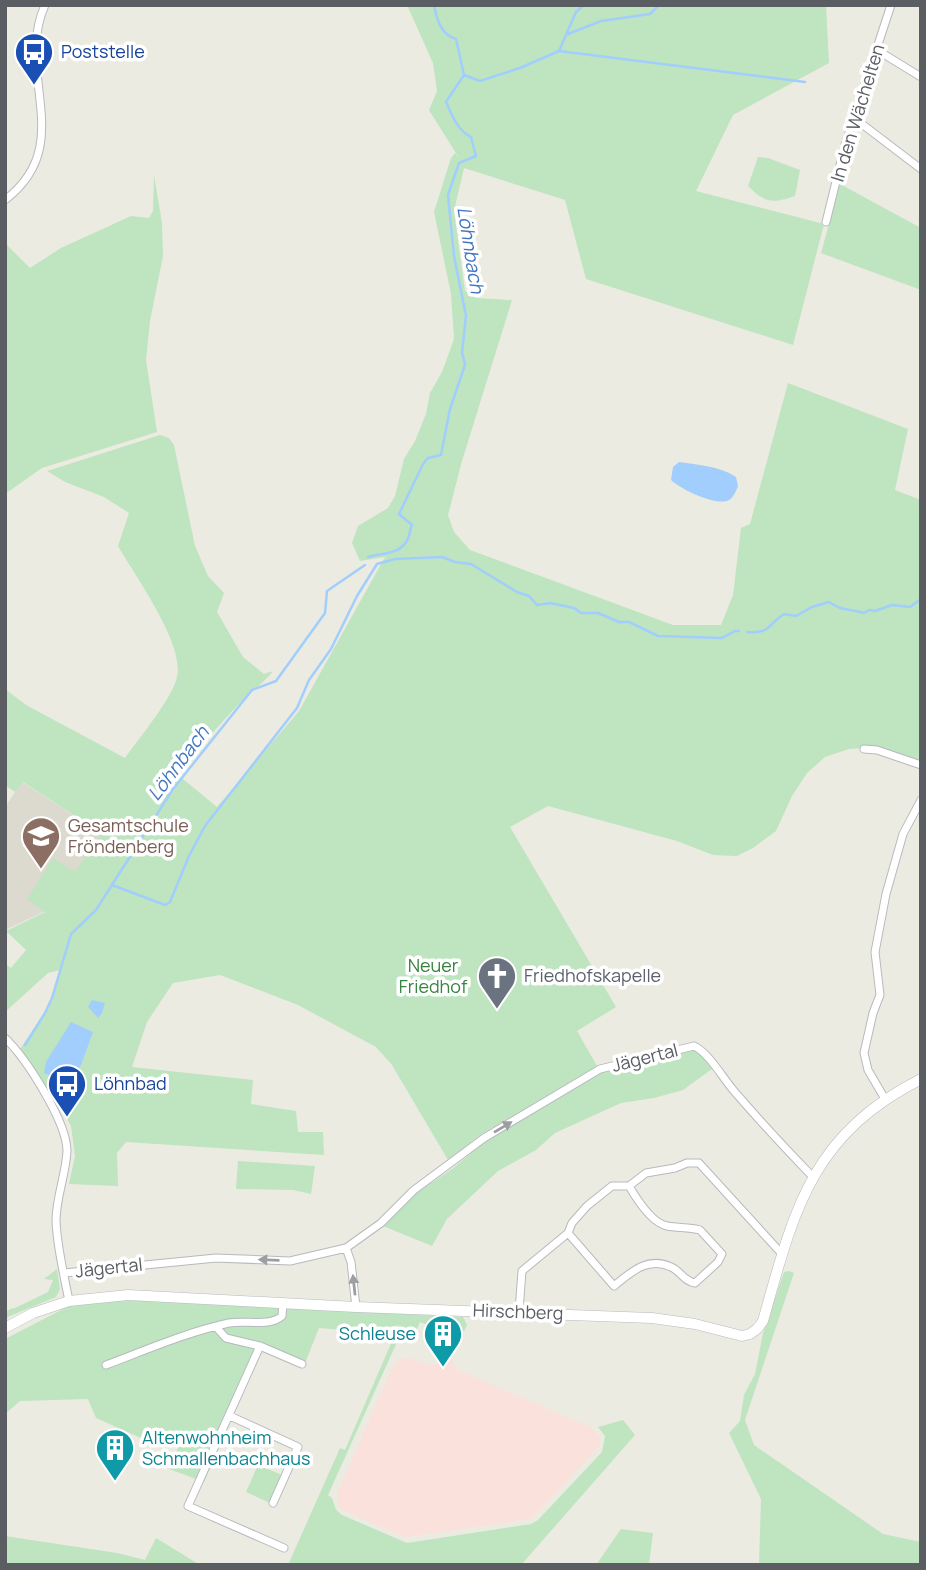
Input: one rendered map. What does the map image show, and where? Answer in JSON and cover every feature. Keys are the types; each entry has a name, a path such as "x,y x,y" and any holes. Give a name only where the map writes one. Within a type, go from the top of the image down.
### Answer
{"street":[{"path":"5,200 20,188 27,178 42,144 37,65 38,39 45,5"},
{"name":"In den Wächelten","path":"826,222 854,118 891,5"},
{"path":"877,50 921,77"},
{"path":"854,118 921,169"},
{"path":"864,749 877,750 921,765"},
{"path":"886,1099 868,1070 864,1053 880,995 875,952 886,894 903,834 921,800"},
{"path":"5,1038 18,1052 65,1132 67,1153 56,1222 69,1301"},
{"name":"Jägertal","path":"64,1273 216,1258 290,1261 346,1248 381,1223 414,1190 484,1138 600,1069 694,1046 701,1050 758,1120 812,1176"},
{"path":"782,1254 795,1212 812,1176 843,1135 861,1117 886,1099 921,1079"},
{"path":"519,1311 522,1271 568,1233 572,1223 587,1206 612,1186 629,1186 646,1173 676,1168 687,1163 699,1163 782,1254"},
{"path":"568,1233 614,1286 639,1266 647,1264 672,1267 687,1282 695,1283 718,1262 722,1254 700,1230 665,1226 658,1221 629,1186"},
{"path":"346,1248 351,1262 356,1307"},
{"name":"Hirschberg","path":"5,1328 40,1310 69,1301 128,1295 652,1318 695,1324 742,1336 750,1334 763,1321 782,1254"},
{"path":"106,1365 216,1327 237,1322 274,1321 282,1316 283,1303"},
{"path":"216,1327 226,1338 260,1346 302,1364"},
{"path":"260,1346 188,1506 284,1548"},
{"path":"230,1416 298,1447 273,1503"}],"shaded area":[{"name":"Gesamtschule Fröndenberg","path":"22,782 101,833 52,908 5,930 5,807"},
{"path":"411,1358 430,1366 451,1358 456,1369 592,1428 600,1437 599,1446 531,1519 405,1537 345,1511 339,1506 337,1494 391,1370 398,1359"}],"green space":[{"name":"Neuer Friedhof","path":"407,5 826,5 829,63 733,115 696,191 824,224 793,345 586,279 565,200 464,168 454,211 465,291 476,298 512,300 448,515 454,532 470,550 673,625 721,625 733,595 741,528 750,524 788,383 908,429 895,490 921,500 921,761 879,747 849,749 825,757 807,773 792,796 776,831 737,856 713,855 677,841 548,806 510,827 616,1007 577,1031 597,1066 480,1135 448,1160 392,1065 376,1047 298,1005 220,975 173,983 147,1022 132,1067 253,1080 251,1104 296,1111 298,1132 323,1132 324,1155 126,1142 117,1153 118,1186 69,1184 75,1156 71,1126 48,1087 37,1083 18,1052 50,1004 60,970 48,973 5,1012 5,964 11,968 26,950 6,931 45,912 27,899 53,858 75,872 101,833 23,782 15,792 5,785 5,689 26,705 125,758 169,696 177,677 177,663 174,647 157,610 118,546 129,513 104,497 65,482 47,471 160,435 169,438 174,445 195,546 208,576 224,593 217,612 243,657 264,674 273,671 230,713 177,774 217,807 299,711 385,557 360,561 352,543 358,526 388,508 395,496 404,459 415,441 426,414 430,393 442,372 454,339 451,294 434,212 451,158 455,153 459,158 429,110 437,91 433,63"},
{"path":"758,157 800,170 795,196 775,201 764,199 748,186"},
{"path":"154,175 162,223 163,256 150,321 146,360 157,432 42,468 5,494 5,243 30,268 61,248 131,216 149,218 153,211"},
{"path":"840,184 921,228 921,290 821,253"},
{"path":"689,1050 700,1054 712,1069 683,1090 621,1103 555,1133 536,1150 498,1171 447,1219 432,1246 383,1226 413,1195 452,1169 492,1136 602,1071"},
{"path":"238,1161 315,1166 311,1194 293,1190 236,1189"},
{"path":"57,1269 60,1289 56,1297 5,1318 5,1313 10,1309 48,1292 53,1280 44,1279"},
{"path":"784,1272 794,1273 745,1420 754,1445 883,1534 921,1542 921,1565 759,1565 761,1499 729,1433 740,1421 744,1395 755,1374 763,1333"},
{"path":"128,1300 463,1317 467,1325 464,1331 431,1318 428,1325 420,1322 414,1336 402,1331 328,1495 342,1515 407,1543 531,1524 538,1520 602,1452 605,1436 598,1427 623,1420 635,1435 521,1565 288,1565 340,1448 345,1450 399,1325 367,1332 319,1328 303,1368 262,1351 204,1482 169,1469 180,1443 153,1432 148,1441 96,1418 88,1399 20,1401 5,1414 5,1339 71,1305"},
{"path":"258,1465 282,1475 270,1503 246,1492"},
{"path":"621,1529 653,1533 649,1565 596,1565"},
{"path":"5,1536 117,1553 145,1560 156,1538 200,1565 5,1565"}],"water":[{"path":"679,462 709,466 730,473 736,477 738,486 735,494 723,502 682,488 671,480 673,467"},
{"path":"92,1000 105,1003 98,1018 88,1007"},
{"path":"71,1022 93,1032 81,1065 69,1084 44,1073 46,1062"}],"waterway":[{"path":"434,5 443,30 456,39 464,75"},
{"name":"Löhnbach","path":"368,557 392,552 406,542 412,525 399,514 423,464 428,458 441,455 450,409 465,365 462,352 466,316 454,256 448,195 459,163 476,156 471,137 459,126 446,102 464,75 480,81 559,51 576,12 584,5"},
{"path":"568,34 601,21 650,14 659,5"},
{"path":"559,51 805,82"},
{"path":"112,885 165,905 170,902 205,826 297,708 309,680 331,649 357,596 377,564 395,559 442,557 471,564 517,592 529,596 537,605 550,603 574,608 581,613 598,613 619,622 629,622 658,636 722,638 739,631"},
{"name":"Löhnbach","path":"25,1045 52,998 71,934 96,910 173,789 252,690 276,681 325,613 327,591 365,565"},
{"path":"747,632 765,630 784,614 796,616 829,602 842,609 864,613 892,605 910,607 921,599"}],"place":[{"name":"Poststelle","path":"34,86"},
{"name":"Gesamtschule Fröndenberg","path":"41,870"},
{"name":"Friedhofskapelle","path":"497,1010"},
{"name":"Löhnbad","path":"67,1118"},
{"name":"Schleuse","path":"443,1368"},
{"name":"Altenwohnheim Schmallenbachhaus","path":"115,1482"}]}
